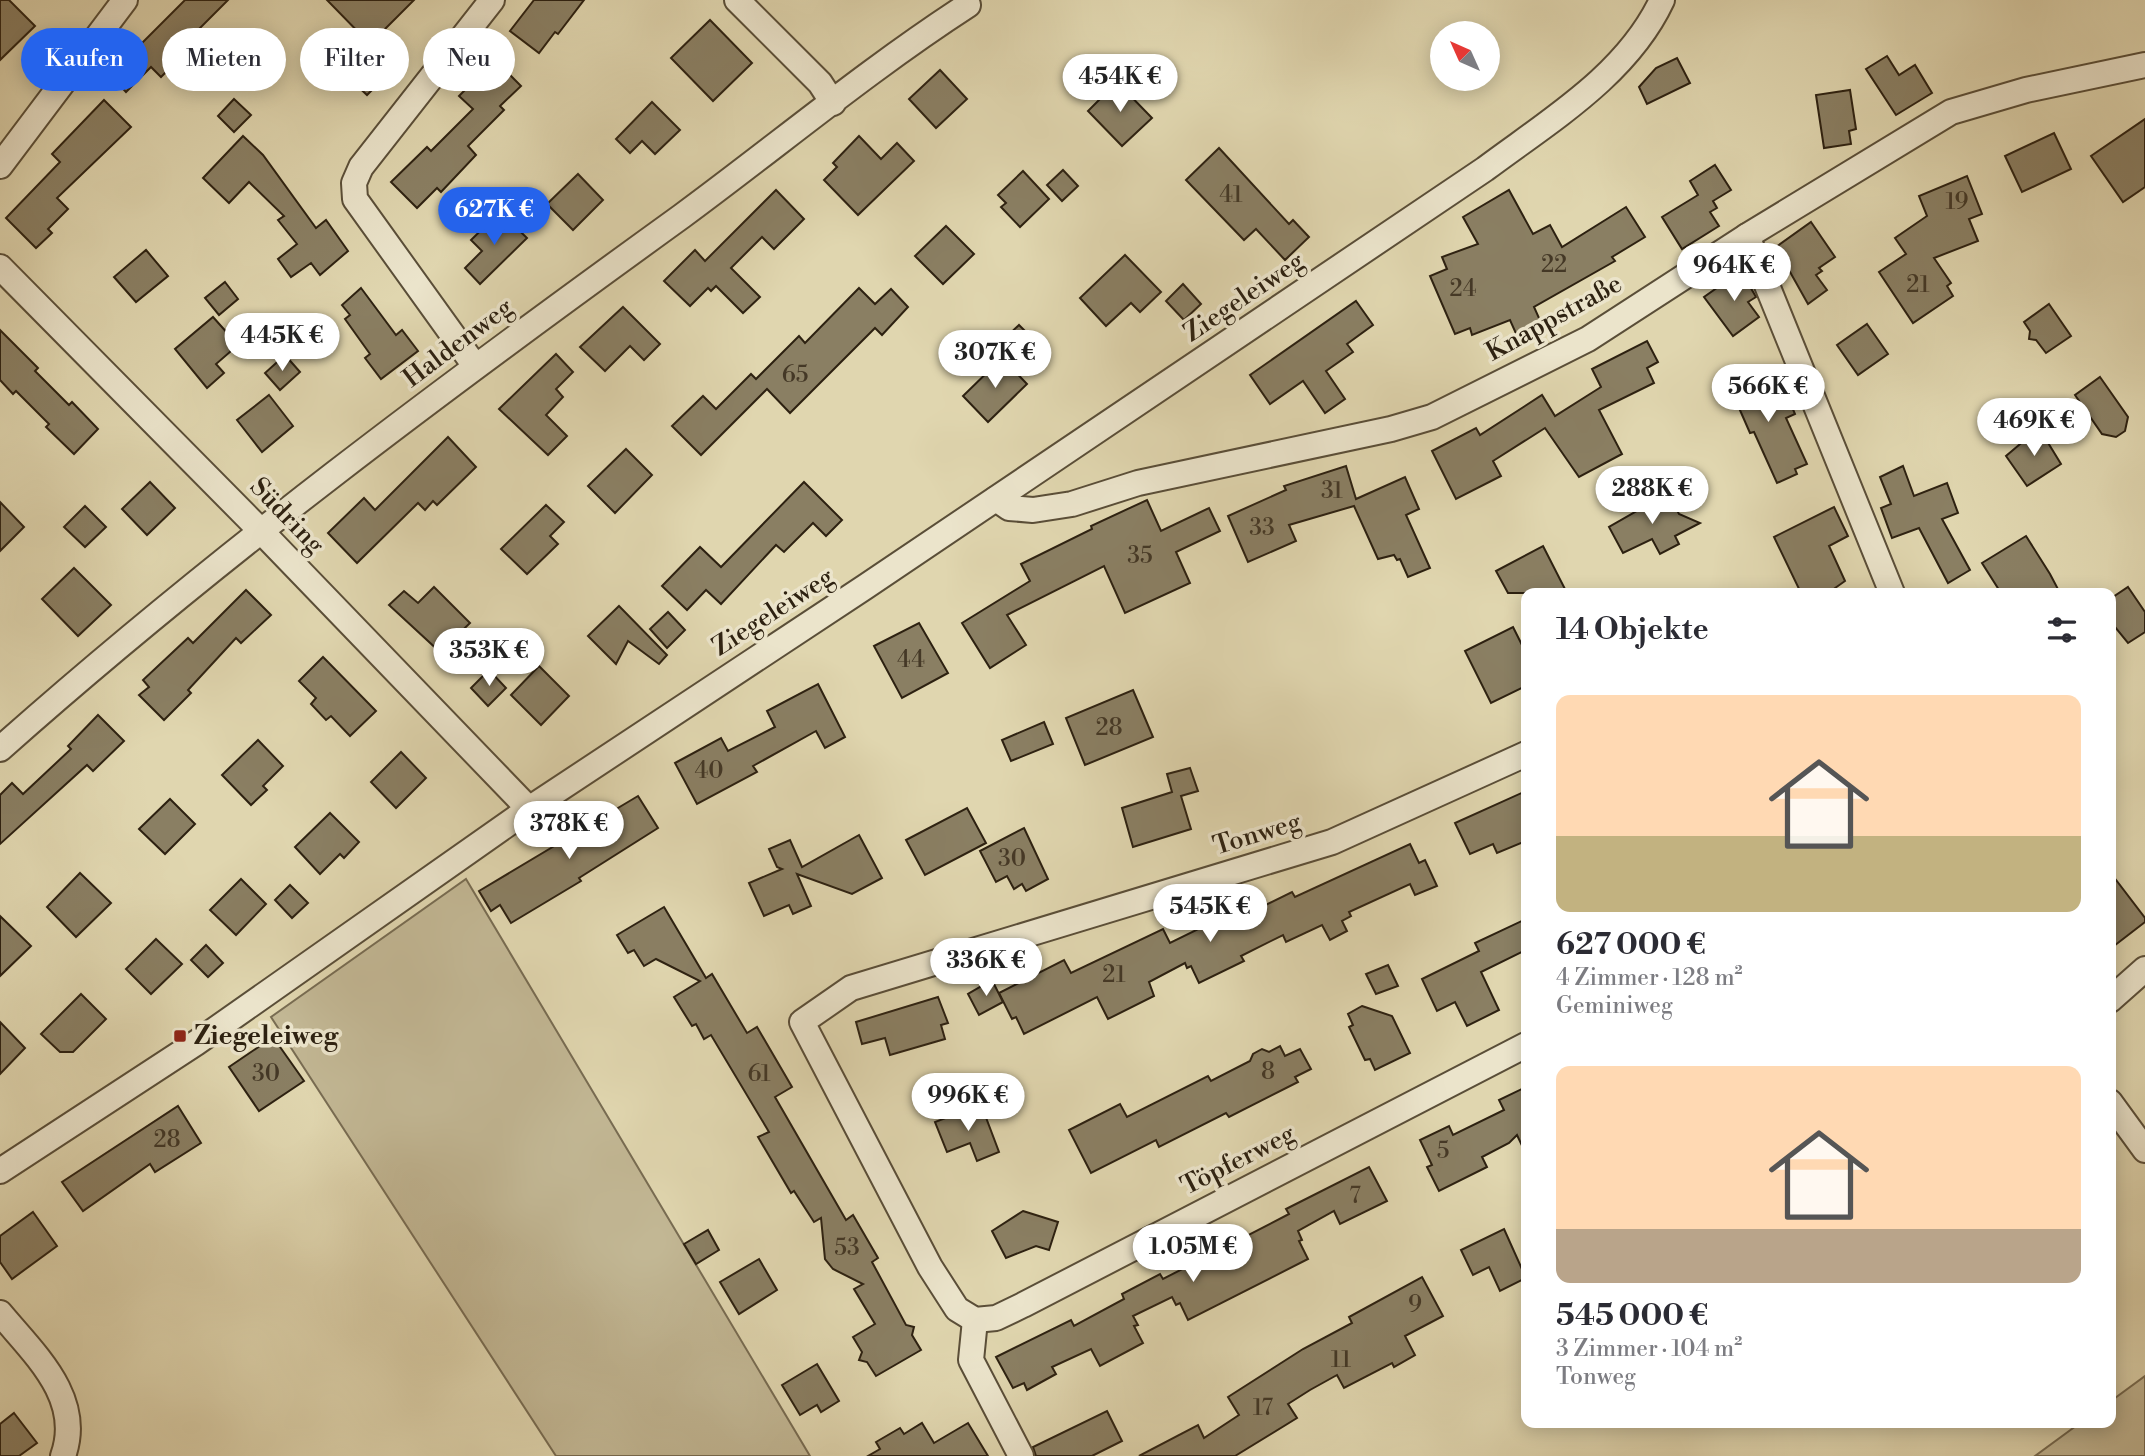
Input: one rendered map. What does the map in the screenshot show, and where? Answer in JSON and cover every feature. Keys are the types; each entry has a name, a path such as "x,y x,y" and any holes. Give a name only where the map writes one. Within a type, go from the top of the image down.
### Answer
{"street":[{"path":"0,166 125,0"},
{"path":"475,366 355,199 354,183 361,167 492,0"},
{"path":"737,0 820,83 833,103"},
{"name":"Ziegeleiweg","path":"0,1171 196,1043 529,809 996,499 1485,169 1577,100 1622,60 1644,32 1662,0"},
{"name":"Haldenweg","path":"0,749 94,665 261,531 475,366 968,5"},
{"name":"Knappstraße","path":"996,499 1009,508 1033,510 1072,505 1139,483 1391,429 1432,417 1588,339 1747,236 1951,112 2026,90 2145,65"},
{"path":"1747,236 1890,588"},
{"name":"Südring","path":"0,267 261,531 529,809"},
{"name":"Tonweg","path":"975,1321 957,1309 930,1267 802,1022 851,988 1332,842 1521,756"},
{"path":"2116,995 2145,969"},
{"name":"Töpferweg","path":"975,1321 996,1318 1023,1305 1521,1048"},
{"path":"2116,1110 2145,1150"},
{"path":"0,1313 58,1386 69,1415 68,1442 63,1456"},
{"path":"975,1321 971,1360 1021,1456"}],"shaded area":[{"path":"466,879 810,1456 556,1456 271,1017"},
{"path":"2145,1376 2145,1456 2035,1456 2073,1428 2116,1428 2116,1397"}],"building":[{"path":"0,0 9,0 35,26 21,28 21,40 0,60"},
{"path":"185,0 228,0 200,28 162,28 161,77 151,67 148,70 148,37"},
{"path":"327,0 414,0 386,28 354,28"},
{"path":"534,0 584,0 558,34 555,32 539,53 515,35 515,28 512,28"},
{"path":"710,20 752,63 713,101 671,58"},
{"path":"1887,56 1899,75 1915,65 1932,93 1896,115 1866,69"},
{"path":"1677,58 1690,83 1647,104 1639,87 1656,68"},
{"path":"940,70 967,99 936,128 909,99"},
{"path":"515,80 521,86 500,106 504,110 468,146 476,155 441,192 437,188 417,208 391,182 427,147 431,151 473,109 459,96 464,91 515,91"},
{"path":"1117,82 1152,118 1122,146 1088,111"},
{"path":"1850,90 1856,129 1849,131 1851,144 1824,148 1816,95"},
{"path":"234,99 251,115 234,132 218,116"},
{"path":"104,100 131,127 57,198 68,209 48,229 52,233 36,248 6,218 60,162 52,154"},
{"path":"652,102 680,130 655,154 642,141 630,153 616,139"},
{"path":"2145,119 2145,187 2123,202 2091,156"},
{"path":"2054,133 2071,169 2022,192 2005,156"},
{"path":"243,136 263,155 316,228 326,220 348,251 320,275 311,263 291,277 278,259 297,244 278,220 284,216 249,182 229,203 203,178"},
{"path":"859,136 881,159 897,143 914,161 858,215 824,180 837,167 833,163"},
{"path":"1219,148 1289,224 1293,220 1309,237 1285,260 1256,229 1244,240 1186,180"},
{"path":"1715,165 1731,190 1713,201 1717,208 1710,212 1719,226 1682,249 1662,217 1698,195 1690,181"},
{"path":"1063,170 1078,186 1062,201 1047,185"},
{"path":"1023,171 1049,199 1020,227 1001,207 1006,203 998,195"},
{"path":"578,174 603,200 573,230 547,204"},
{"path":"1967,176 1982,214 1969,219 1978,241 1934,258 1951,283 1947,286 1953,296 1913,323 1879,272 1906,254 1895,238 1927,216 1919,196"},
{"path":"776,190 804,219 774,249 762,237 731,268 760,297 743,313 716,286 711,291 708,288 690,306 664,281 695,250 705,261"},
{"path":"1509,190 1533,234 1550,225 1562,247 1626,207 1645,237 1612,257 1615,261 1534,307 1543,327 1518,338 1510,320 1472,335 1470,328 1455,334 1430,276 1447,269 1442,257 1478,244 1463,217"},
{"path":"500,212 527,238 480,284 465,268 482,251 471,240"},
{"path":"1811,222 1835,257 1819,268 1822,271 1816,275 1827,290 1808,304 1776,247"},
{"path":"946,226 974,254 943,284 915,256"},
{"path":"146,250 168,276 136,302 114,277"},
{"path":"1125,255 1161,292 1140,312 1131,303 1106,326 1080,298"},
{"path":"1741,271 1756,297 1748,302 1759,317 1733,336 1704,297"},
{"path":"225,282 238,299 219,315 205,298"},
{"path":"1183,284 1201,304 1184,320 1166,301"},
{"path":"361,288 396,335 402,330 418,351 381,379 365,358 370,354 345,319 350,315 342,305"},
{"path":"859,288 875,304 891,289 908,307 882,335 875,328 790,413 767,389 701,455 672,426 703,396 716,409 751,374 756,379 799,336 805,343"},
{"path":"1356,301 1373,325 1347,344 1353,352 1326,371 1345,399 1325,413 1303,381 1270,404 1250,375"},
{"path":"2049,304 2071,336 2046,353 2036,340 2029,339 2030,331 2024,322"},
{"path":"623,307 660,344 644,360 630,346 605,371 580,347"},
{"path":"213,317 238,345 216,364 224,373 207,388 175,349"},
{"path":"1867,324 1888,354 1858,375 1837,345"},
{"path":"1019,325 1035,341 1018,358 1002,341"},
{"path":"0,330 38,368 35,371 69,405 72,402 98,429 74,454 46,427 49,424 16,391 13,394 0,380"},
{"path":"1647,341 1658,362 1647,368 1654,383 1599,410 1622,454 1579,477 1545,428 1493,461 1501,476 1456,499 1432,451 1476,428 1480,435 1542,395 1555,416 1601,387 1592,369"},
{"path":"556,354 573,372 556,389 563,397 546,415 567,436 548,455 499,409"},
{"path":"285,355 300,372 280,390 265,373"},
{"path":"1002,358 1027,384 988,422 963,396"},
{"path":"1739,373 1748,395 1781,381 1795,414 1786,418 1807,464 1795,469 1797,474 1777,483 1754,432 1750,433 1736,401 1727,406 1717,382"},
{"path":"2100,377 2128,417 2125,431 2116,437 2102,434 2075,395"},
{"path":"269,395 293,426 262,452 237,420"},
{"path":"2039,428 2061,464 2027,486 2006,456"},
{"path":"448,437 476,467 437,505 433,501 425,510 418,503 357,563 328,533 364,498 375,510"},
{"path":"626,449 652,475 615,513 588,486"},
{"path":"1346,466 1356,499 1405,477 1419,509 1406,515 1430,568 1408,577 1400,559 1397,560 1394,555 1378,559 1354,506 1289,525 1296,541 1248,562 1228,516 1286,490 1284,486"},
{"path":"1903,466 1914,496 1947,483 1958,513 1942,519 1970,570 1948,583 1919,528 1892,538 1881,508 1891,504 1880,477"},
{"path":"150,482 175,508 147,535 122,509"},
{"path":"804,482 842,520 826,536 813,523 784,552 776,545 721,604 706,590 687,610 662,586 700,547 721,567"},
{"path":"1668,493 1679,514 1700,523 1675,536 1679,544 1660,554 1652,539 1623,553 1609,527"},
{"path":"1147,500 1161,531 1209,508 1220,531 1176,552 1190,583 1125,613 1104,566 1007,615 1026,645 990,668 962,623 1030,581 1021,564 1092,529 1091,526"},
{"path":"0,502 24,527 0,551"},
{"path":"546,505 564,522 550,536 558,544 527,574 501,549"},
{"path":"85,506 106,527 85,547 64,527"},
{"path":"1834,507 1848,536 1829,546 1845,581 1835,588 1799,588 1774,537"},
{"path":"2026,536 2057,588 1998,588 1982,563"},
{"path":"1543,546 1564,588 1521,588 1521,593 1508,593 1496,571"},
{"path":"74,568 111,605 78,636 42,599"},
{"path":"434,587 470,623 440,652 389,605 404,591 418,603"},
{"path":"2128,587 2145,612 2145,632 2128,643 2116,628 2116,595"},
{"path":"246,590 271,615 241,643 236,638 188,690 191,693 164,720 139,695 149,687 143,680 188,638 193,643"},
{"path":"619,606 667,655 659,664 628,641 616,664 588,636"},
{"path":"668,612 685,630 667,648 650,629"},
{"path":"919,623 948,673 902,698 874,646"},
{"path":"1513,627 1521,643 1521,688 1491,703 1465,651"},
{"path":"323,657 376,711 350,736 331,716 326,720 311,704 316,698 299,681"},
{"path":"539,666 569,696 541,725 511,695"},
{"path":"489,670 506,688 488,706 471,688"},
{"path":"818,684 845,737 825,748 816,731 753,766 757,772 697,804 675,763 721,738 728,751 775,727 767,711"},
{"path":"1133,690 1153,737 1085,765 1066,718"},
{"path":"98,715 124,741 93,771 87,765 0,844 0,795 12,783 23,794 71,749 68,746"},
{"path":"1044,722 1053,744 1011,761 1002,740"},
{"path":"258,740 283,766 263,786 267,790 251,805 222,775"},
{"path":"401,752 426,778 396,808 371,782"},
{"path":"1190,768 1198,791 1181,796 1191,829 1133,847 1122,808 1172,792 1167,774"},
{"path":"1521,793 1521,843 1497,853 1493,844 1470,854 1455,823"},
{"path":"638,796 658,828 579,878 581,881 511,923 500,905 491,911 479,891"},
{"path":"170,799 195,824 165,854 139,829"},
{"path":"967,808 986,843 925,875 906,840"},
{"path":"330,813 359,842 344,858 340,854 320,874 295,847"},
{"path":"1024,828 1048,879 1026,891 1022,884 1014,889 1007,876 996,882 980,851"},
{"path":"859,835 882,878 852,894 797,874 811,906 793,914 789,905 764,916 749,883 782,869 777,867 769,849 790,840 802,867"},
{"path":"1410,844 1419,863 1425,860 1437,886 1415,895 1410,884 1349,912 1351,916 1342,921 1347,931 1330,940 1322,925 1286,942 1283,935 1241,956 1244,961 1199,983 1191,966 1187,968 1185,963 1149,982 1154,996 1108,1019 1097,997 1024,1034 1016,1017 1012,1019 999,993 1064,960 1071,973 1163,929 1170,943 1241,908 1245,915 1292,892 1295,897"},
{"path":"80,873 111,903 76,937 47,907"},
{"path":"241,879 266,904 236,935 210,910"},
{"path":"2116,880 2145,918 2145,922 2116,944"},
{"path":"290,885 308,903 292,918 275,900"},
{"path":"664,907 706,978 712,974 747,1033 757,1027 792,1087 775,1097 846,1220 853,1215 878,1258 872,1262 906,1325 914,1327 912,1335 921,1350 876,1376 867,1362 859,1360 862,1352 853,1337 875,1324 854,1289 863,1284 833,1269 825,1259 821,1218 814,1222 794,1191 791,1193 758,1137 769,1132 711,1035 704,1039 696,1024 692,1026 674,997 700,981 656,959 644,966 634,950 628,953 617,935"},
{"path":"0,916 31,946 0,976"},
{"path":"1521,921 1521,952 1481,972 1499,1010 1467,1026 1455,1002 1437,1011 1422,979 1479,951 1475,943"},
{"path":"156,939 182,964 151,994 126,969"},
{"path":"206,945 223,963 208,977 191,960"},
{"path":"1388,965 1398,986 1376,994 1366,974"},
{"path":"992,980 1003,1002 979,1015 968,994"},
{"path":"81,994 106,1019 73,1052 60,1052 41,1034"},
{"path":"938,997 948,1023 941,1025 945,1039 890,1055 885,1038 862,1044 856,1022"},
{"path":"1362,1006 1392,1016 1410,1053 1375,1070 1370,1059 1365,1060 1349,1027 1353,1025 1348,1014"},
{"path":"0,1022 25,1048 0,1074"},
{"path":"273,1037 304,1081 259,1111 229,1067"},
{"path":"1280,1046 1285,1056 1300,1049 1311,1069 1295,1077 1298,1082 1229,1117 1226,1113 1159,1147 1156,1140 1091,1173 1069,1130 1120,1104 1127,1117 1208,1076 1211,1081 1250,1061 1253,1054 1262,1049 1269,1052"},
{"path":"1521,1089 1521,1143 1517,1135 1509,1143 1482,1157 1487,1167 1439,1191 1427,1167 1432,1165 1420,1140 1449,1126 1453,1135 1504,1110 1499,1100"},
{"path":"178,1106 201,1143 155,1172 150,1164 83,1211 62,1182"},
{"path":"974,1107 982,1107 999,1152 977,1161 970,1143 947,1152 935,1122"},
{"path":"1369,1167 1387,1201 1340,1224 1334,1211 1298,1231 1302,1240 1299,1241 1308,1259 1188,1320 1180,1303 1176,1305 1172,1297 1133,1316 1138,1325 1134,1326 1143,1343 1100,1366 1091,1349 1052,1367 1056,1374 1027,1390 1024,1383 1013,1388 996,1357 1071,1320 1074,1326 1124,1299 1122,1294 1160,1274 1163,1279 1289,1214 1286,1209"},
{"path":"1023,1211 1058,1222 1049,1250 1036,1246 1006,1258 992,1231"},
{"path":"33,1212 57,1246 12,1279 0,1262 0,1236"},
{"path":"1504,1229 1521,1267 1521,1280 1500,1291 1489,1267 1473,1275 1461,1250"},
{"path":"708,1230 719,1250 696,1264 684,1244"},
{"path":"759,1259 777,1290 739,1314 720,1282"},
{"path":"1422,1277 1443,1316 1405,1336 1415,1355 1394,1367 1392,1363 1344,1388 1337,1375 1310,1390 1288,1404 1297,1418 1235,1456 1139,1456 1198,1425 1204,1438 1239,1415 1228,1397 1303,1349 1352,1323 1349,1317"},
{"path":"817,1364 839,1401 821,1412 817,1405 800,1415 782,1385"},
{"path":"1107,1411 1122,1441 1092,1456 1036,1456 1033,1447"},
{"path":"14,1413 37,1443 19,1456 0,1456 0,1424"},
{"path":"922,1423 934,1443 968,1423 988,1456 868,1456 880,1449 876,1442 900,1428 904,1434"}],"place":[{"name":"Ziegeleiweg","path":"180,1036"}]}
